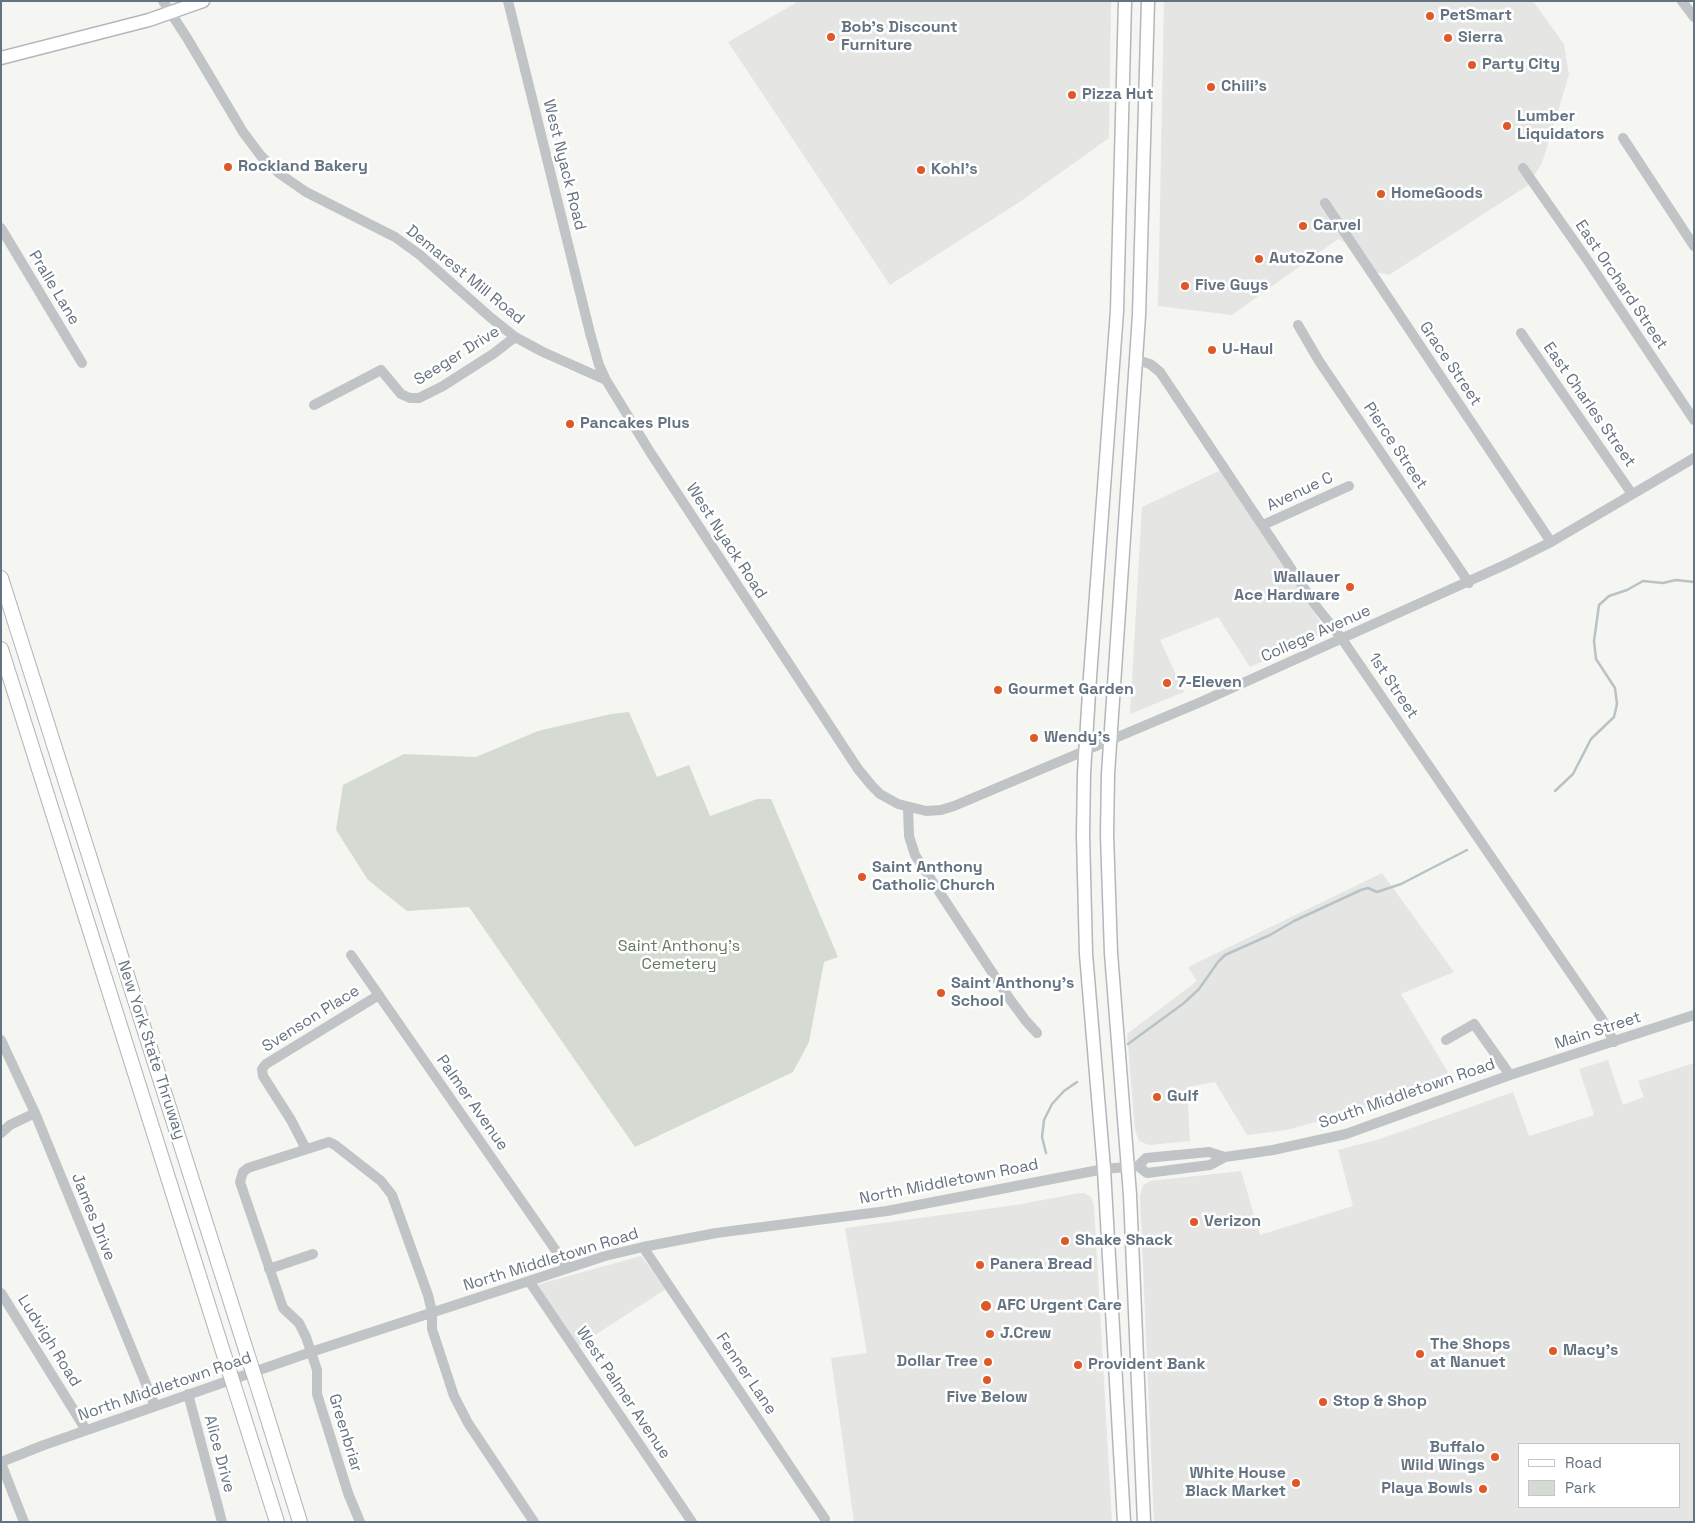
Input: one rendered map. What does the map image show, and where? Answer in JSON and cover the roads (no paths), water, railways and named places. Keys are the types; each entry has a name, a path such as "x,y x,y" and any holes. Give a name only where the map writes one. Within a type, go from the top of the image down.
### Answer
{"highway":[{"name":"New York State Thruway","path":"1,578 300,1522"},
{"name":"New York State Thruway","path":"1,649 277,1522"}],"main road":[{"path":"1,58 171,13 204,1"},
{"path":"1124,1522 1104,1169 1090,1014 1083,834 1085,750 1118,311 1125,1"},
{"path":"1144,1522 1133,1166 1113,983 1108,894 1107,825 1110,740 1142,268 1148,1"}],"street":[{"name":"Demarest Mill Road","path":"163,1 238,126 270,165 292,184 395,237 420,255 515,337 543,352 606,380"},
{"name":"West Nyack Road","path":"508,1 590,333 599,365 606,380 650,452 858,769 880,794 908,808"},
{"path":"1682,1 1694,17"},
{"path":"1622,138 1694,246"},
{"name":"East Orchard Street","path":"1523,168 1588,261 1694,420"},
{"name":"Grace Street","path":"1325,203 1551,542"},
{"name":"Pralle Lane","path":"1,228 82,363"},
{"name":"Pierce Street","path":"1298,325 1319,361 1469,582"},
{"name":"East Charles Street","path":"1521,333 1632,494"},
{"name":"Seeger Drive","path":"314,404 381,370 401,394 410,398 419,398 443,386 515,337"},
{"name":"1st Street","path":"1137,360 1150,364 1160,372 1316,606 1342,639 1602,1019 1614,1042"},
{"name":"College Avenue","path":"908,808 926,811 954,806 1342,639 1469,582 1551,542 1694,458"},
{"name":"Avenue C","path":"1263,525 1349,486"},
{"path":"908,808 909,836 915,855 1009,998 1037,1032"},
{"name":"Palmer Avenue","path":"350,955 568,1268"},
{"name":"Svenson Place","path":"306,1149 292,1120 263,1076 262,1069 266,1064 379,995"},
{"name":"Main Street","path":"1510,1075 1694,1015"},
{"path":"1446,1040 1474,1024 1510,1075"},
{"name":"James Drive","path":"1,1040 35,1113 155,1406"},
{"name":"South Middletown Road","path":"1133,1166 1147,1173 1210,1165 1225,1157 1273,1150 1346,1134 1510,1075"},
{"path":"1,1133 10,1125 35,1113"},
{"path":"306,1149 329,1142 389,1189 395,1200 428,1295 432,1312 432,1329 454,1396 468,1423 534,1522"},
{"name":"Greenbriar","path":"306,1149 248,1168 240,1177 240,1182 283,1308 303,1329 317,1370 317,1394 348,1493 360,1522"},
{"name":"South Middletown Road","path":"1133,1166 1146,1158 1209,1152 1225,1157"},
{"name":"North Middletown Road","path":"1,1463 86,1430 311,1352 529,1280 643,1247 709,1234 887,1211 1104,1169 1133,1166"},
{"name":"Fenner Lane","path":"643,1247 825,1520"},
{"path":"269,1269 313,1254"},
{"name":"West Palmer Avenue","path":"529,1280 692,1522"},
{"name":"Ludvigh Road","path":"1,1293 86,1430"},
{"path":"1,1314 11,1309"},
{"name":"Alice Drive","path":"188,1394 222,1522"},
{"path":"1,1463 24,1522"}],"waterway":[{"path":"1555,791 1573,774 1591,739 1614,717 1617,704 1615,688 1596,659 1594,641 1599,605 1609,596 1627,590 1643,581 1663,583 1676,580 1694,582"},
{"path":"1128,1044 1184,1003 1199,989 1225,955 1361,890 1368,888 1377,892 1401,884 1467,850"},
{"path":"1046,1153 1042,1137 1044,1120 1052,1104 1064,1091 1077,1082"}],"place":[{"name":"PetSmart","path":"1430,16"},
{"name":"Bob's Discount Furniture","path":"831,37"},
{"name":"Sierra","path":"1448,38"},
{"name":"Party City","path":"1472,65"},
{"name":"Chili's","path":"1211,87"},
{"name":"Pizza Hut","path":"1072,95"},
{"name":"Lumber Liquidators","path":"1507,126"},
{"name":"Rockland Bakery","path":"228,167"},
{"name":"Kohl's","path":"921,170"},
{"name":"HomeGoods","path":"1381,194"},
{"name":"Carvel","path":"1303,226"},
{"name":"AutoZone","path":"1259,259"},
{"name":"Five Guys","path":"1185,286"},
{"name":"U-Haul","path":"1212,350"},
{"name":"Pancakes Plus","path":"570,424"},
{"name":"Wallauer Ace Hardware","path":"1350,587"},
{"name":"7-Eleven","path":"1167,683"},
{"name":"Gourmet Garden","path":"998,690"},
{"name":"Wendy's","path":"1034,738"},
{"name":"Saint Anthony Catholic Church","path":"862,877"},
{"name":"Saint Anthony's School","path":"941,993"},
{"name":"Gulf","path":"1157,1097"},
{"name":"Verizon","path":"1194,1222"},
{"name":"Shake Shack","path":"1065,1241"},
{"name":"Panera Bread","path":"980,1265"},
{"name":"AFC Urgent Care","path":"986,1306"},
{"name":"J.Crew","path":"990,1334"},
{"name":"Macy's","path":"1553,1351"},
{"name":"The Shops at Nanuet","path":"1420,1354"},
{"name":"Dollar Tree","path":"988,1362"},
{"name":"Provident Bank","path":"1078,1365"},
{"name":"Five Below","path":"987,1380"},
{"name":"Stop & Shop","path":"1323,1402"},
{"name":"Buffalo Wild Wings","path":"1495,1457"},
{"name":"White House Black Market","path":"1296,1483"},
{"name":"Playa Bowls","path":"1483,1489"}],"park label":[{"name":"Saint Anthony's Cemetery","path":"679,956"}]}
